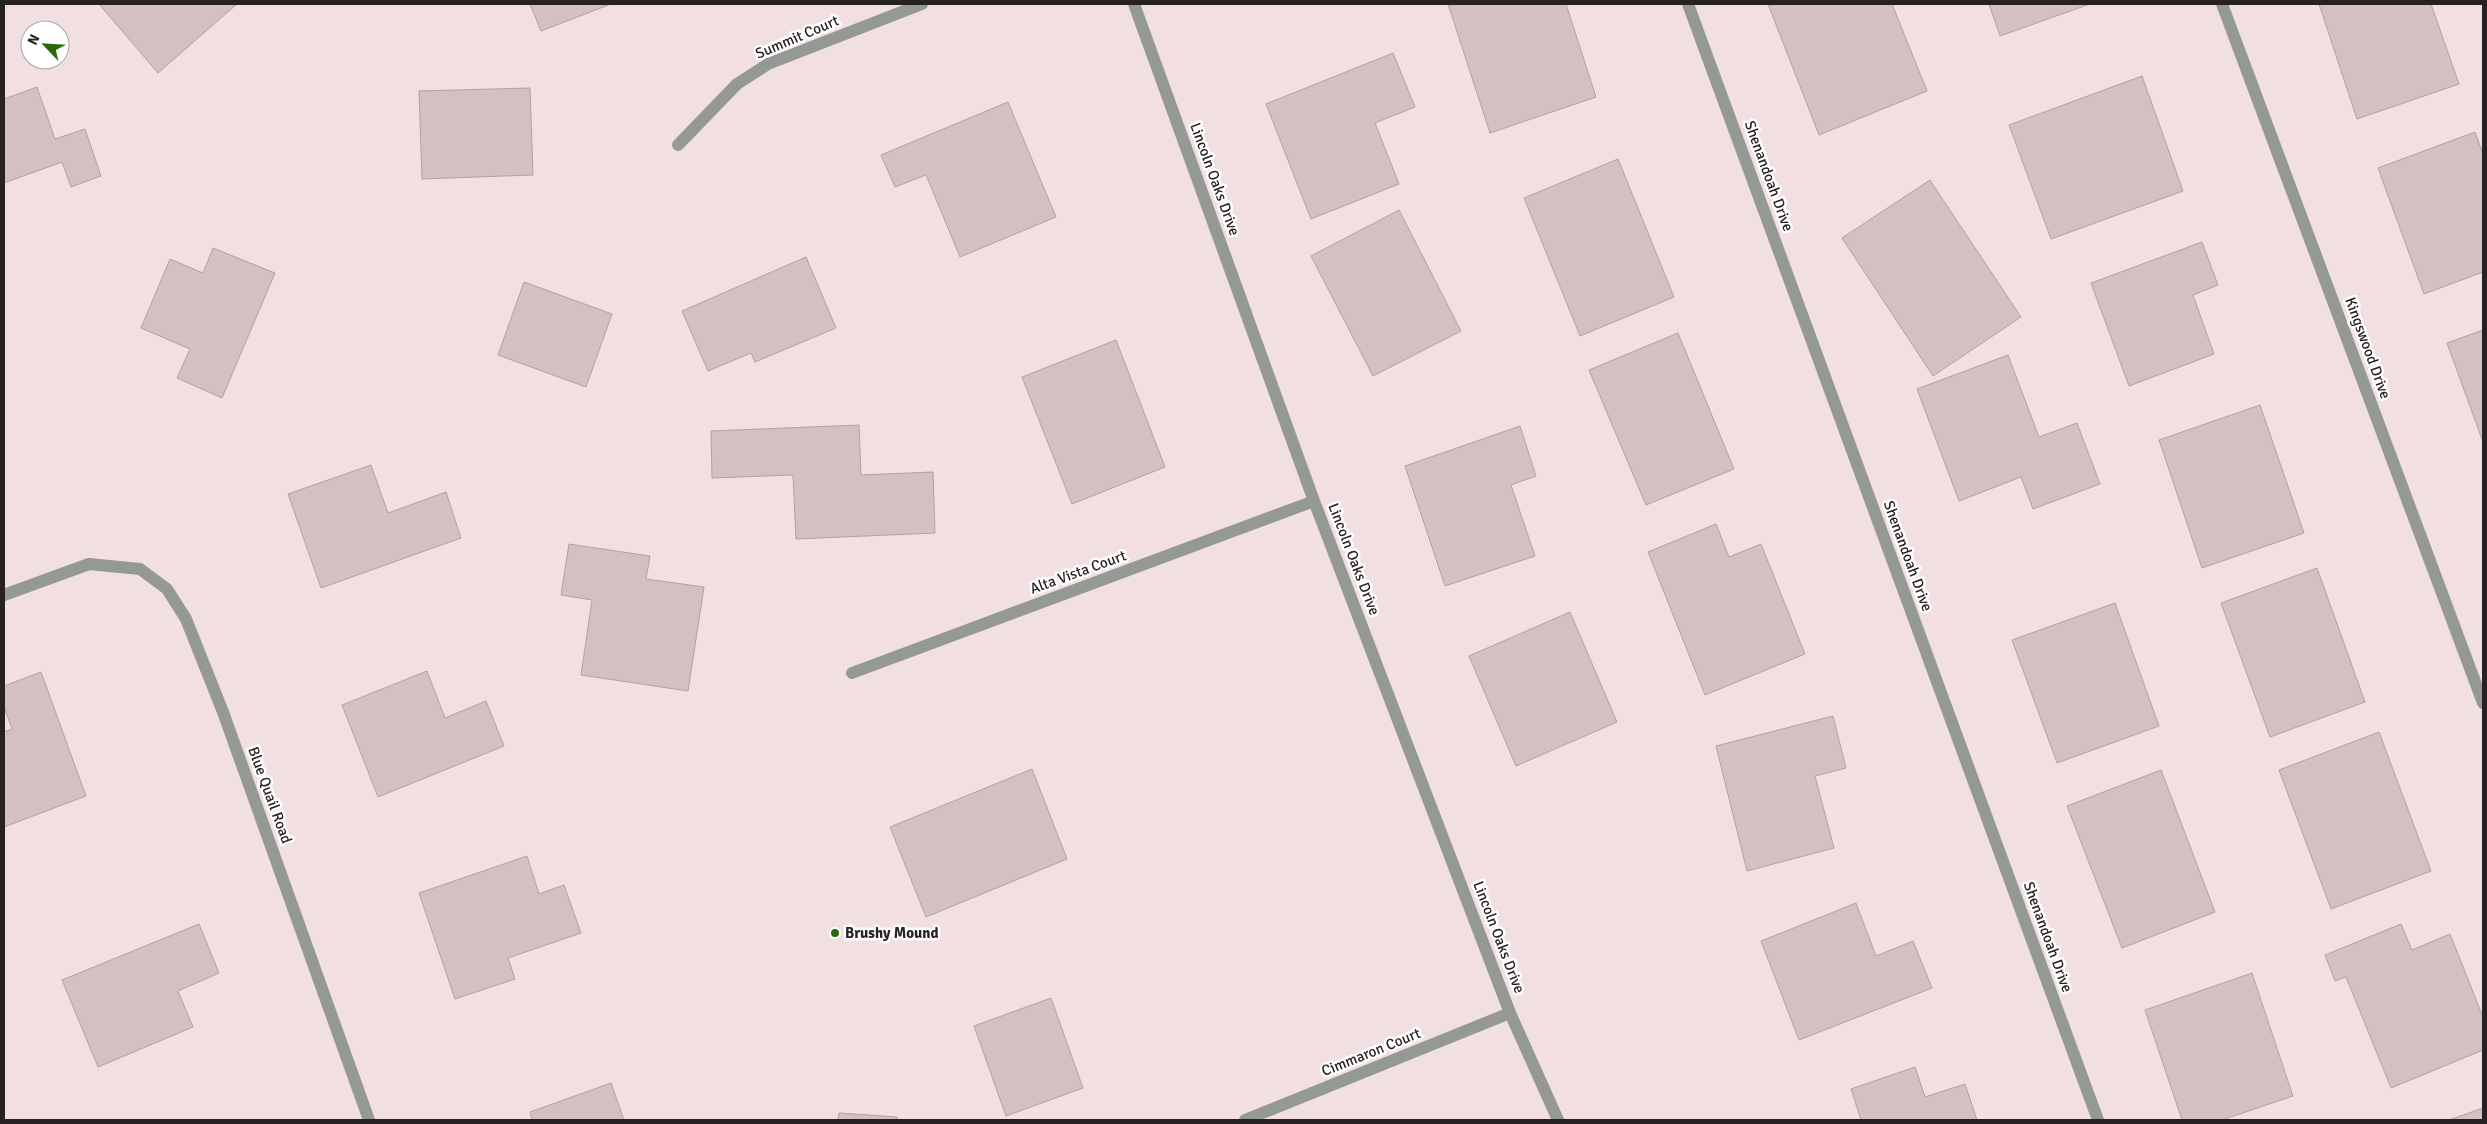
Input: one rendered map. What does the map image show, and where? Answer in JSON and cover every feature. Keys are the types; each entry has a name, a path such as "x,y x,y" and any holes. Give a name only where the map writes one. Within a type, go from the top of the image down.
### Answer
{"street":[{"name":"Summit Court","path":"678,145 737,84 768,64 922,4"},
{"name":"Lincoln Oaks Drive","path":"1134,4 1314,501 1510,1013 1558,1120"},
{"name":"Shenandoah Drive","path":"1688,4 2098,1120"},
{"name":"Kingswood Drive","path":"2222,4 2483,703"},
{"name":"Alta Vista Court","path":"852,673 1314,501"},
{"name":"Blue Quail Road","path":"4,594 89,564 140,569 167,589 186,619 223,712 370,1120"},
{"name":"Cimmaron Court","path":"1244,1120 1510,1013"}],"building":[{"path":"99,4 237,4 158,73"},
{"path":"530,4 611,4 541,31"},
{"path":"1448,4 1566,4 1596,97 1490,133"},
{"path":"1768,4 1892,4 1927,91 1819,135"},
{"path":"1989,4 2090,4 2000,36"},
{"path":"2319,4 2431,4 2459,84 2357,119"},
{"path":"1393,53 1415,107 1375,123 1399,184 1311,219 1266,104"},
{"path":"2142,76 2183,191 2051,239 2009,125"},
{"path":"37,87 55,139 85,129 101,176 71,187 62,162 4,183 4,99"},
{"path":"530,88 533,175 422,179 419,91"},
{"path":"1008,102 1056,217 960,257 926,175 895,187 881,155"},
{"path":"2475,132 2483,154 2483,272 2424,294 2378,168"},
{"path":"1618,159 1674,297 1580,336 1524,198"},
{"path":"1930,180 2021,317 1933,376 1842,238"},
{"path":"1399,210 1461,331 1373,376 1311,256"},
{"path":"2202,242 2218,285 2193,295 2214,354 2129,386 2091,283"},
{"path":"213,248 275,273 222,398 177,378 190,349 141,328 170,259 203,273"},
{"path":"806,257 836,328 755,362 751,353 708,371 682,311"},
{"path":"524,282 612,314 586,387 498,355"},
{"path":"2483,330 2483,442 2447,343"},
{"path":"1678,333 1734,469 1646,505 1589,370"},
{"path":"1116,340 1165,467 1072,504 1022,377"},
{"path":"2008,355 2039,437 2077,423 2100,484 2033,509 2021,477 1959,501 1917,389"},
{"path":"2260,405 2304,533 2202,568 2159,440"},
{"path":"859,425 861,475 933,472 935,533 796,539 793,475 712,478 711,431"},
{"path":"1520,426 1536,476 1511,485 1535,556 1445,586 1405,466"},
{"path":"371,465 388,513 446,492 461,538 321,588 288,494"},
{"path":"1716,524 1729,557 1761,544 1805,654 1705,695 1648,552"},
{"path":"569,544 650,556 646,579 704,587 688,691 581,675 592,600 561,595"},
{"path":"2317,568 2365,702 2270,737 2221,603"},
{"path":"2115,603 2159,726 2057,763 2012,640"},
{"path":"1570,612 1617,722 1516,766 1469,656"},
{"path":"427,671 445,718 486,701 504,746 378,797 342,705"},
{"path":"41,672 86,796 4,827 4,732 12,729 4,707 4,686"},
{"path":"1833,716 1846,768 1815,776 1834,848 1747,871 1716,746"},
{"path":"2379,732 2431,871 2331,909 2279,770"},
{"path":"1032,769 1067,859 926,917 890,827"},
{"path":"2161,770 2215,912 2122,948 2067,806"},
{"path":"527,856 539,894 564,885 581,933 508,958 515,979 455,999 419,893"},
{"path":"1856,903 1876,956 1913,941 1932,988 1799,1040 1761,941"},
{"path":"199,924 219,973 178,991 193,1027 98,1067 62,980"},
{"path":"2401,924 2412,950 2450,934 2483,1017 2483,1050 2391,1088 2346,977 2335,981 2325,955"},
{"path":"2252,973 2293,1096 2222,1120 2182,1120 2145,1010"},
{"path":"1051,998 1083,1088 1006,1116 974,1026"},
{"path":"1915,1067 1925,1097 1965,1084 1977,1120 1861,1120 1851,1089"},
{"path":"611,1083 624,1120 532,1120 530,1112"},
{"path":"2483,1108 2483,1120 2449,1120"},
{"path":"839,1113 897,1117 897,1120 838,1120"}],"place":[{"name":"Brushy Mound","path":"835,933"}]}
